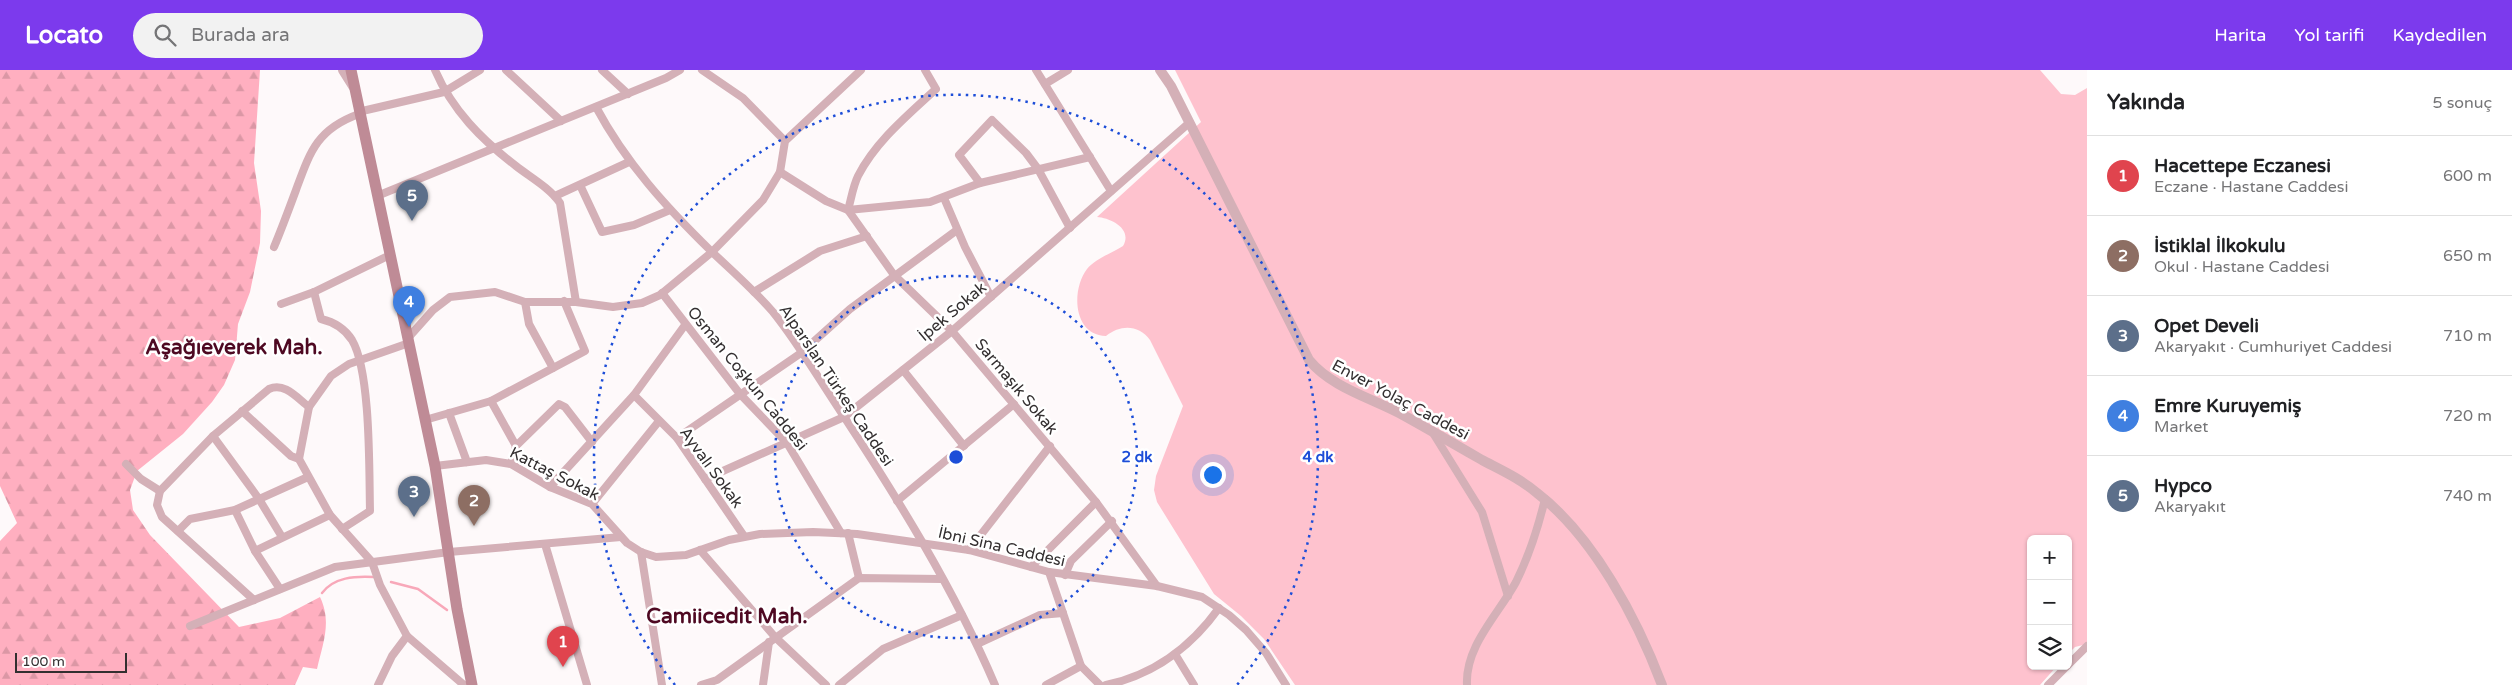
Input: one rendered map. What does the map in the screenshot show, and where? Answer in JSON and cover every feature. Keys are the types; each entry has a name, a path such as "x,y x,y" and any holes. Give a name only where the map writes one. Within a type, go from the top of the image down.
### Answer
{"main road":[{"path":"351,70 435,466 472,685"},
{"path":"449,552 480,685"}],"street":[{"path":"342,70 354,86"},
{"path":"435,70 444,92 454,106 493,148 555,196 563,211 576,302"},
{"path":"274,247 304,163 313,147 333,127 359,113 444,92 480,70"},
{"path":"506,70 561,121"},
{"path":"602,70 628,94"},
{"path":"377,196 628,94 680,70"},
{"path":"702,70 743,98 785,141"},
{"path":"460,684 407,636 380,585 372,562 330,515 308,476 299,459 309,407 331,376 343,367 360,359 408,341 429,314 450,297 495,292 525,302 576,302 623,307 642,303 662,293 712,252 763,200 780,172 785,141 861,70"},
{"path":"848,210 857,178 874,151 894,128 936,89 925,70"},
{"path":"1036,70 1111,191"},
{"path":"1045,84 1068,70"},
{"name":"Enver Yolaç Caddesi","path":"1160,70 1189,123 1309,360 1325,376 1432,431 1526,484 1545,499 1573,529 1614,588 1643,640 1662,685"},
{"name":"Alparslan Türkeş Caddesi","path":"596,107 629,162 670,210 754,292 773,313 802,352 897,500 922,543 977,644 995,685"},
{"path":"980,183 959,155 992,120 1026,153 1038,169 1070,228"},
{"name":"İpek Sokak","path":"706,479 844,417 952,331 1189,123"},
{"path":"780,172 826,201 848,210 901,206 944,198 980,183 1090,157"},
{"path":"555,196 629,162"},
{"path":"580,185 602,232 639,223 670,210"},
{"path":"944,198 957,230 990,297"},
{"name":"Sarmaşık Sokak","path":"848,210 894,274 952,331 1112,521 1157,586"},
{"path":"677,438 802,352 850,309 894,274 957,230"},
{"path":"754,292 820,250 866,236"},
{"path":"281,304 314,292 390,255"},
{"path":"314,292 321,319 334,323 344,330 355,344 360,359 368,428 370,511 342,529"},
{"name":"Osman Coşkun Caddesi","path":"662,293 740,394 787,443 845,533 860,578"},
{"path":"525,302 529,324 553,368"},
{"path":"425,420 491,401 585,351 564,302"},
{"path":"550,487 634,395 685,325"},
{"path":"903,370 964,446"},
{"path":"254,600 178,531 158,510 156,501 160,491 213,436 274,387 284,388 309,407"},
{"name":"Ayvalı Sokak","path":"634,395 677,438 744,536"},
{"path":"491,401 516,446"},
{"path":"511,464 516,446 559,404 565,407 592,442"},
{"path":"897,500 1014,404"},
{"path":"242,411 291,456 299,459"},
{"path":"449,413 467,462"},
{"path":"592,504 659,421"},
{"path":"1432,431 1482,512 1508,596"},
{"path":"213,436 259,499 282,537"},
{"path":"969,550 1050,446"},
{"name":"Kattaş Sokak","path":"435,466 492,460 511,464 550,487 592,504 621,537"},
{"path":"126,464 141,479 160,491"},
{"path":"178,531 190,519 235,510 308,476"},
{"path":"1467,685 1468,669 1473,650 1508,596 1530,552 1545,499"},
{"path":"1030,567 1096,502"},
{"path":"235,510 256,551 280,589"},
{"path":"256,551 330,515"},
{"path":"1064,575 1069,564 1112,521"},
{"name":"İbni Sina Caddesi","path":"621,537 641,552 656,557 672,558 744,536 795,532 845,533 969,550 1064,575 1157,586 1202,597 1219,608 1256,641 1286,685"},
{"path":"190,626 335,567 449,552 621,537"},
{"path":"545,544 586,685"},
{"path":"700,550 772,640 826,685"},
{"path":"641,552 662,685"},
{"path":"1049,572 1081,666 1100,685"},
{"path":"701,685 717,680 860,578 942,579"},
{"path":"1106,685 1138,675 1175,654 1202,629 1219,608"},
{"path":"977,644 1040,615 1063,613"},
{"path":"839,685 883,649 962,615"},
{"path":"378,685 392,656 407,636"},
{"path":"763,685 772,640"},
{"path":"2072,662 2087,646"},
{"path":"1175,654 1194,685"},
{"path":"1046,685 1081,666"},
{"path":"2048,685 2064,670"}],"shaded area":[{"path":"1175,70 2040,70 2061,94 2075,95 2087,88 2087,644 2075,647 2072,650 2072,535 2027,535 2027,670 2053,670 2040,685 1295,685 1264,639 1241,616 1214,594 1157,502 1154,490 1156,476 1183,406 1150,340 1141,331 1130,328 1118,329 1106,336 1095,334 1081,320 1078,310 1079,288 1087,269 1099,259 1123,246 1125,240 1125,234 1119,226 1114,222 1097,217 1201,122"}],"green space":[{"path":"0,70 260,70 254,163 261,211 260,243 250,292 238,324 235,360 224,385 212,402 183,434 137,471 130,490 133,510 150,535 239,627 280,618 320,597 324,606 326,624 317,669 303,667 295,685 0,685 0,541 17,523 0,486"}],"waterway":[{"path":"322,593 333,584 345,579 352,577 374,577"},
{"path":"391,582 418,589 447,610"}],"place":[{"name":"Hypco","path":"412,221"},
{"name":"Emre Kuruyemiş","path":"409,327"},
{"name":"Opet Develi","path":"414,517"},
{"name":"İstiklal İlkokulu","path":"474,526"},
{"name":"Hacettepe Eczanesi","path":"563,667"}],"district":[{"name":"Aşağıeverek Mah.","path":"234,347"},
{"name":"Camiicedit Mah.","path":"727,616"}]}
